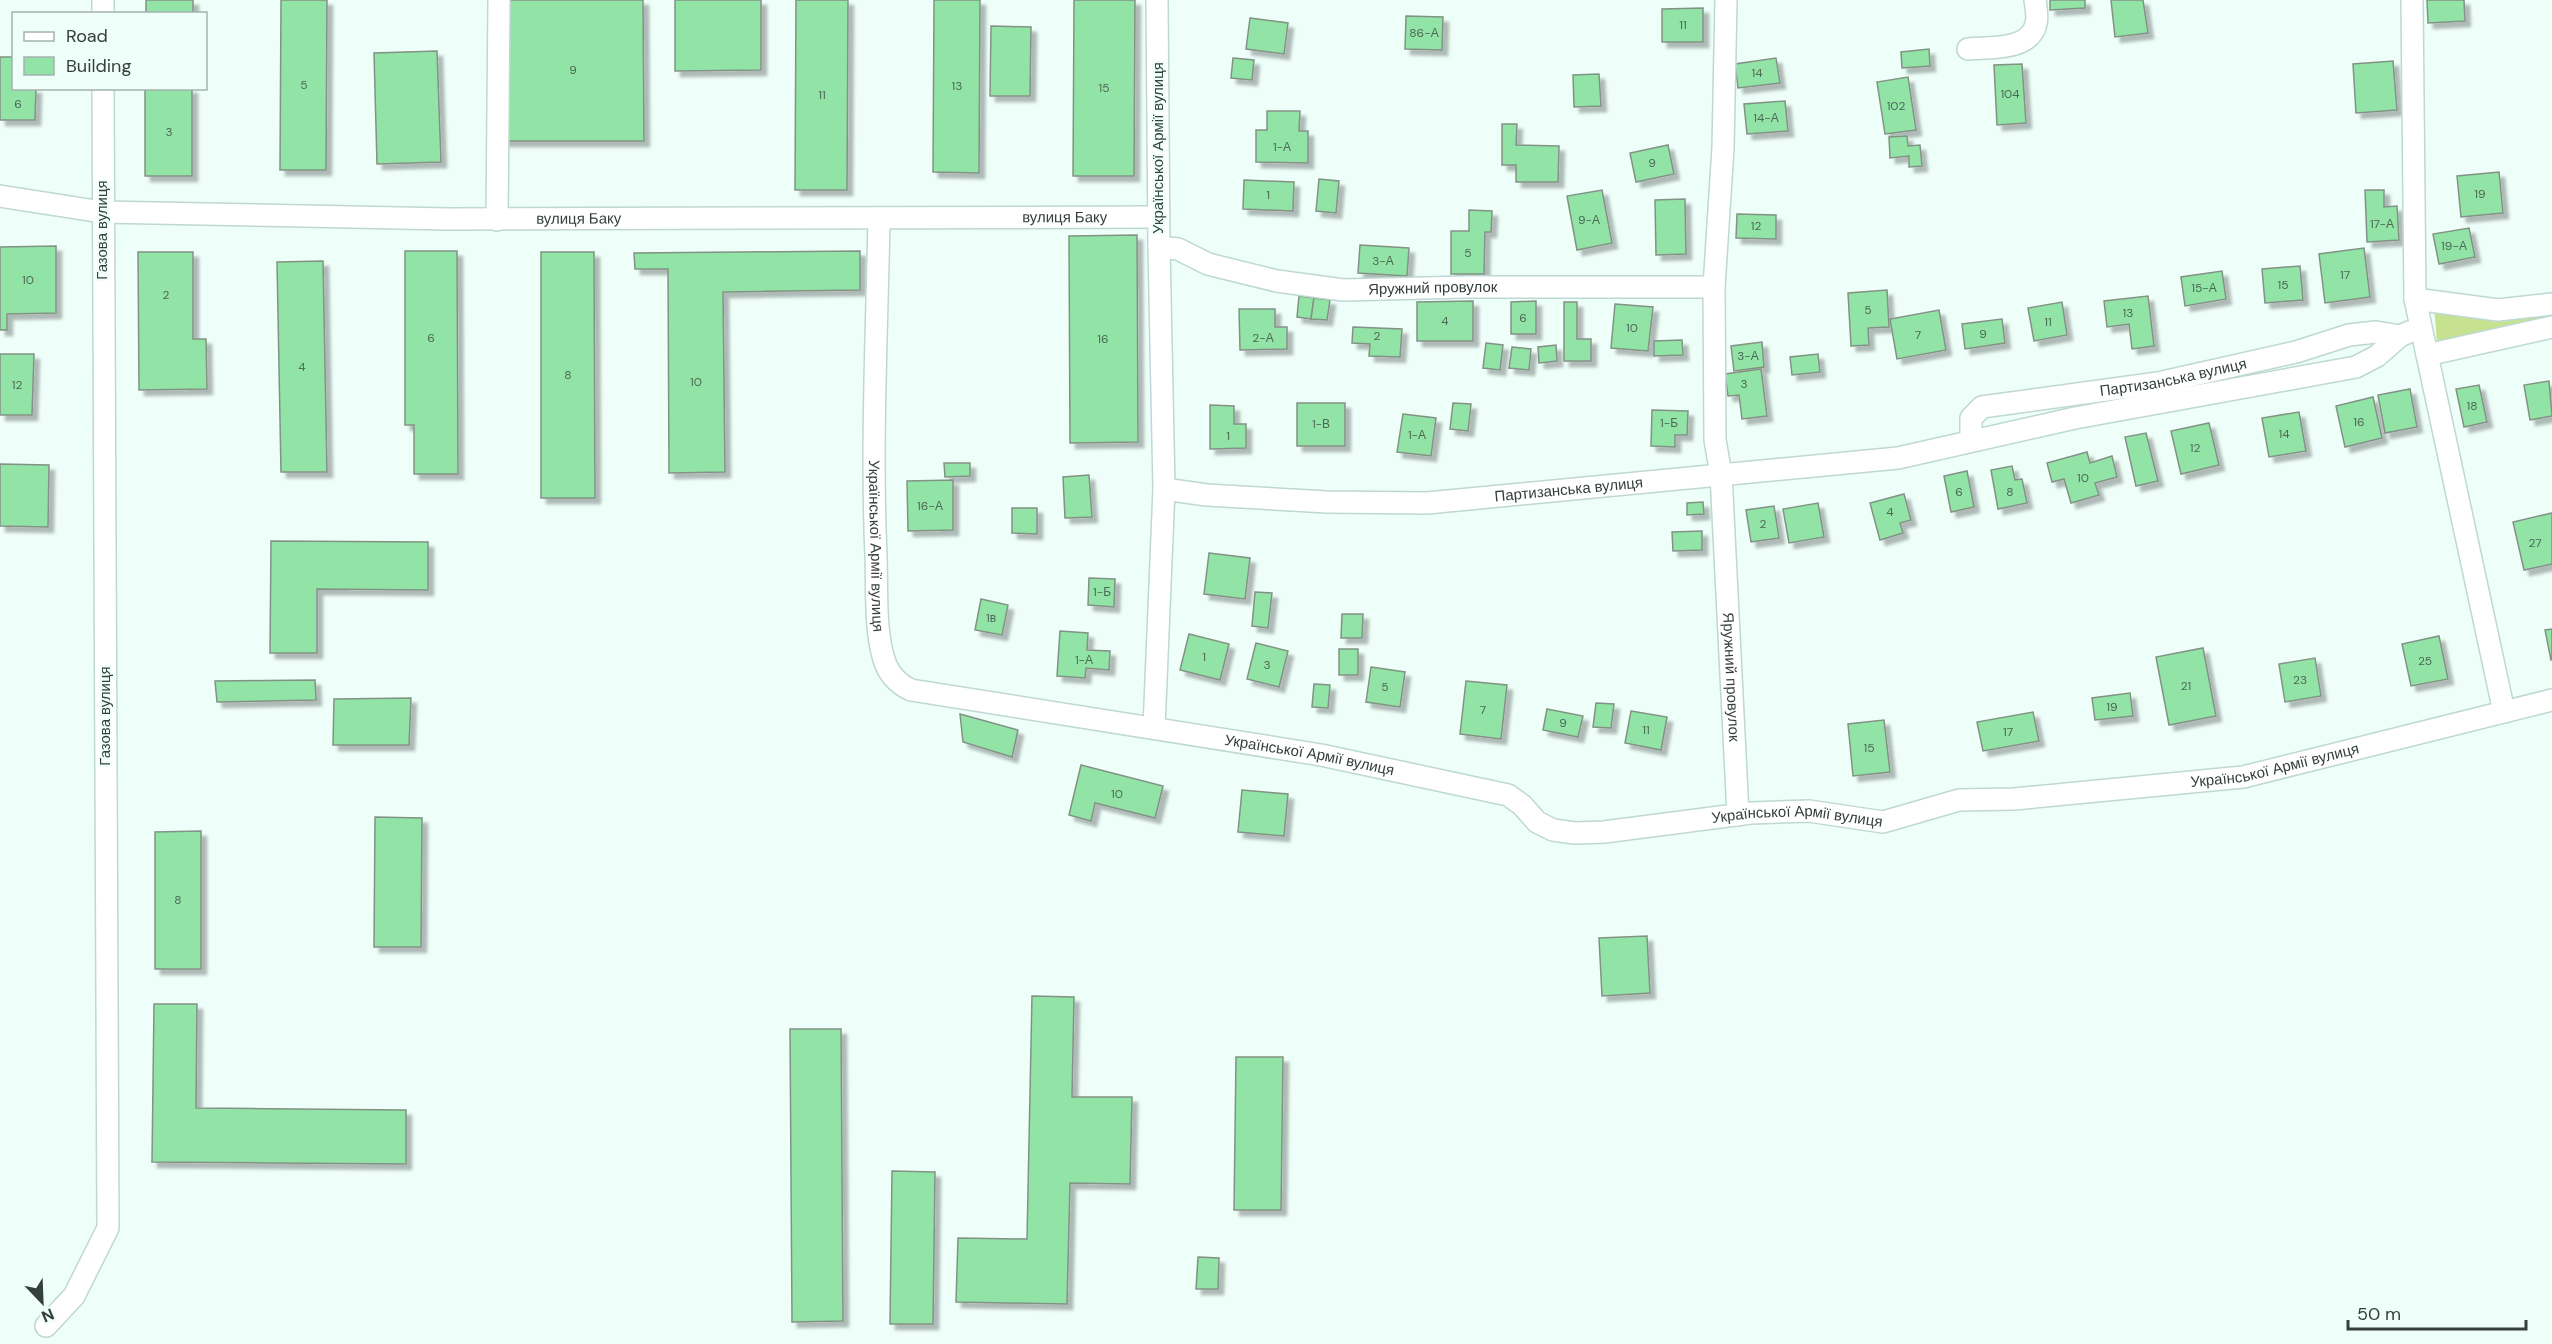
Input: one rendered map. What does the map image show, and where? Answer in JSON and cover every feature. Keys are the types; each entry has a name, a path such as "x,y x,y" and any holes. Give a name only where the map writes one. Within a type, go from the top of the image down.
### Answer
{"street":[{"path":"496,220 499,0"},
{"name":"Української Армії вулиця","path":"1154,728 1164,489 1158,217 1157,0"},
{"name":"Яружний провулок","path":"1726,0 1723,148 1714,287 1715,440 1721,474 1738,815"},
{"path":"1968,49 2017,44 2029,37 2036,24 2035,0"},
{"path":"2412,0 2415,298 2504,712"},
{"name":"Газова вулиця","path":"46,1326 74,1296 108,1228 103,90"},
{"name":"вулиця Баку","path":"0,196 102,212 496,220 1158,217"},
{"name":"Української Армії вулиця","path":"879,218 874,506 878,614 883,656 890,673 899,684 911,690 1321,755 1508,795 1522,805 1537,822 1553,830 1575,833 1604,832 1738,815 1809,811 1883,822 1959,800 2014,799 2243,777 2552,700"},
{"name":"Яружний провулок","path":"1159,247 1178,249 1208,264 1276,281 1343,290 1466,287 1714,287"},
{"path":"2415,298 2498,310 2552,304"},
{"name":"Партизанська вулиця","path":"1164,489 1207,495 1315,501 1427,503 1898,458 2075,418 2355,367 2377,356 2400,336 2421,327"},
{"path":"2427,355 2552,327"},
{"name":"Партизанська вулиця","path":"1971,441 1971,418 1982,407 2158,383 2296,352 2349,335 2376,332 2400,336"}],"green space":[{"path":"2434,306 2552,308 2552,322 2437,343"}],"building":[{"path":"146,0 193,0 193,12 146,12"},
{"path":"281,0 327,0 326,170 280,170"},
{"path":"502,0 643,0 644,141 502,141"},
{"path":"675,0 761,0 761,70 675,71"},
{"path":"796,0 848,0 847,190 795,190"},
{"path":"934,0 980,0 979,173 933,172"},
{"path":"1074,0 1135,0 1134,176 1073,176"},
{"path":"2050,0 2085,0 2085,8 2050,10"},
{"path":"2111,0 2143,0 2148,33 2115,37"},
{"path":"2427,0 2464,0 2465,21 2428,23"},
{"path":"1703,8 1703,42 1662,42 1662,9"},
{"path":"1406,16 1443,17 1442,50 1405,49"},
{"path":"1250,18 1288,23 1284,54 1246,49"},
{"path":"991,26 1031,27 1030,96 990,96"},
{"path":"1929,49 1930,66 1902,68 1901,52"},
{"path":"437,51 441,162 377,164 374,53"},
{"path":"0,57 12,57 12,90 36,90 35,120 0,120"},
{"path":"1233,58 1254,60 1252,80 1231,78"},
{"path":"1776,58 1780,83 1738,88 1735,64"},
{"path":"2393,61 2397,110 2356,113 2353,64"},
{"path":"2022,64 2026,123 1997,125 1994,65"},
{"path":"1599,74 1601,106 1574,107 1573,75"},
{"path":"1908,77 1916,130 1885,134 1877,82"},
{"path":"145,90 192,90 192,176 145,176"},
{"path":"1785,101 1788,131 1747,134 1744,104"},
{"path":"1267,111 1300,111 1299,131 1308,131 1308,163 1256,162 1256,130 1267,130"},
{"path":"1502,124 1517,124 1516,145 1559,146 1558,182 1516,182 1516,165 1502,165"},
{"path":"1907,136 1908,146 1920,145 1922,166 1909,167 1909,156 1890,158 1889,137"},
{"path":"1668,145 1674,174 1636,182 1630,153"},
{"path":"2499,172 2503,213 2461,217 2457,176"},
{"path":"1319,179 1339,181 1336,213 1316,211"},
{"path":"1244,180 1294,182 1293,211 1243,209"},
{"path":"1602,190 1612,243 1577,250 1567,196"},
{"path":"2365,190 2384,190 2384,207 2397,206 2399,240 2367,242"},
{"path":"1685,199 1686,254 1656,255 1655,200"},
{"path":"1469,210 1492,211 1491,232 1485,232 1484,274 1451,274 1451,231 1469,231"},
{"path":"1737,214 1776,215 1776,239 1736,238"},
{"path":"2469,228 2475,257 2439,264 2433,234"},
{"path":"1137,235 1138,442 1070,443 1069,236"},
{"path":"1360,245 1409,248 1407,276 1358,273"},
{"path":"56,246 56,313 7,314 7,330 0,330 0,247"},
{"path":"2364,248 2370,297 2325,303 2319,254"},
{"path":"405,251 457,251 458,474 414,474 414,425 405,425"},
{"path":"860,251 860,290 723,292 725,472 669,473 668,269 635,269 634,253"},
{"path":"138,252 193,252 193,339 206,339 207,389 139,390"},
{"path":"541,252 594,252 595,498 541,498"},
{"path":"323,261 327,472 281,472 277,262"},
{"path":"2300,266 2303,300 2265,303 2262,269"},
{"path":"2222,271 2226,299 2185,306 2181,277"},
{"path":"1887,290 1889,327 1868,328 1869,345 1851,346 1848,293"},
{"path":"1299,296 1314,298 1311,319 1297,317"},
{"path":"2148,296 2154,346 2132,349 2129,324 2107,327 2104,301"},
{"path":"1314,298 1330,300 1327,320 1311,319"},
{"path":"1473,301 1473,341 1417,341 1417,302"},
{"path":"1536,301 1536,334 1511,334 1511,302"},
{"path":"1564,302 1577,302 1577,339 1591,339 1591,361 1564,361"},
{"path":"2062,302 2067,335 2034,341 2028,308"},
{"path":"1615,304 1653,307 1648,351 1611,348"},
{"path":"1239,309 1275,309 1275,327 1287,327 1287,349 1240,350"},
{"path":"1939,310 1946,350 1897,359 1890,319"},
{"path":"2002,319 2005,343 1965,349 1962,324"},
{"path":"1353,327 1402,329 1400,357 1369,356 1370,344 1352,343"},
{"path":"1682,340 1683,355 1654,356 1654,341"},
{"path":"1762,342 1764,367 1734,371 1731,346"},
{"path":"1486,343 1503,345 1500,370 1483,368"},
{"path":"1556,345 1557,361 1539,363 1538,347"},
{"path":"1512,347 1531,349 1529,370 1509,368"},
{"path":"0,354 34,354 32,415 0,415"},
{"path":"1818,354 1820,372 1792,375 1790,357"},
{"path":"1761,369 1767,416 1742,419 1739,395 1728,396 1725,374"},
{"path":"2549,381 2552,416 2530,420 2524,385"},
{"path":"2479,385 2487,422 2464,427 2456,389"},
{"path":"2410,389 2417,427 2385,433 2378,395"},
{"path":"2373,397 2382,438 2345,447 2336,406"},
{"path":"1297,403 1345,403 1345,446 1297,446"},
{"path":"1453,403 1471,404 1468,431 1450,429"},
{"path":"1210,405 1234,406 1234,424 1246,424 1246,448 1210,449"},
{"path":"1652,410 1688,411 1687,435 1675,435 1675,447 1651,446"},
{"path":"2299,412 2306,451 2269,457 2262,418"},
{"path":"1403,414 1436,418 1431,456 1397,452"},
{"path":"2209,423 2219,465 2181,474 2171,431"},
{"path":"2146,433 2158,481 2136,486 2125,437"},
{"path":"2087,452 2090,463 2112,456 2117,477 2095,483 2099,495 2071,503 2064,479 2052,482 2047,463"},
{"path":"944,463 970,463 970,476 945,477"},
{"path":"0,464 49,465 48,527 0,526"},
{"path":"2012,466 2015,480 2022,479 2027,503 1998,509 1991,470"},
{"path":"1967,471 1974,507 1951,512 1944,476"},
{"path":"1089,475 1092,517 1065,518 1063,477"},
{"path":"953,480 953,530 908,531 907,481"},
{"path":"1904,494 1911,520 1900,523 1903,533 1880,540 1870,503"},
{"path":"1703,502 1704,514 1687,515 1687,503"},
{"path":"1818,503 1824,537 1789,543 1783,509"},
{"path":"1774,506 1779,538 1751,542 1746,510"},
{"path":"1012,508 1037,508 1037,534 1012,533"},
{"path":"2552,513 2552,564 2524,570 2513,522"},
{"path":"1702,531 1702,550 1673,551 1672,532"},
{"path":"271,541 428,542 428,590 317,589 317,653 270,653"},
{"path":"1209,553 1250,558 1245,599 1204,594"},
{"path":"1089,578 1115,579 1114,607 1088,605"},
{"path":"1255,592 1272,593 1268,628 1252,626"},
{"path":"981,599 1008,605 1002,635 975,630"},
{"path":"1342,614 1363,614 1362,638 1341,638"},
{"path":"2552,629 2552,659 2551,660 2545,630"},
{"path":"1060,631 1088,633 1087,650 1110,651 1109,670 1086,668 1085,678 1057,676"},
{"path":"1189,634 1229,644 1220,680 1180,670"},
{"path":"2439,636 2448,679 2411,686 2402,644"},
{"path":"1256,643 1288,651 1279,687 1247,679"},
{"path":"2203,648 2216,716 2169,725 2156,657"},
{"path":"1339,649 1358,649 1358,675 1339,675"},
{"path":"2315,658 2321,696 2285,702 2279,664"},
{"path":"1371,667 1405,672 1400,707 1366,702"},
{"path":"315,680 316,700 217,702 215,681"},
{"path":"1466,681 1507,685 1501,739 1460,734"},
{"path":"1314,684 1330,685 1328,708 1312,707"},
{"path":"2130,693 2133,716 2095,720 2092,698"},
{"path":"411,698 409,745 333,745 334,699"},
{"path":"1596,703 1614,704 1611,728 1593,727"},
{"path":"1547,709 1583,716 1578,737 1543,730"},
{"path":"1631,711 1667,717 1661,750 1625,743"},
{"path":"2033,712 2039,741 1983,751 1977,722"},
{"path":"960,714 1018,730 1012,757 963,742"},
{"path":"1884,720 1890,772 1853,776 1848,724"},
{"path":"1081,765 1163,786 1155,818 1095,803 1091,821 1069,815"},
{"path":"1242,790 1288,794 1284,836 1238,832"},
{"path":"375,817 422,818 421,947 374,947"},
{"path":"201,831 201,969 155,969 155,832"},
{"path":"1647,936 1650,993 1602,996 1599,938"},
{"path":"1032,996 1074,997 1072,1097 1132,1097 1130,1184 1070,1183 1067,1304 956,1302 958,1238 1027,1239"},
{"path":"154,1004 197,1004 196,1108 406,1110 406,1164 152,1162"},
{"path":"790,1029 841,1029 843,1321 792,1322"},
{"path":"1236,1057 1283,1057 1281,1210 1234,1210"},
{"path":"892,1171 935,1172 933,1324 890,1324"},
{"path":"1198,1257 1219,1258 1218,1289 1196,1289"}]}
